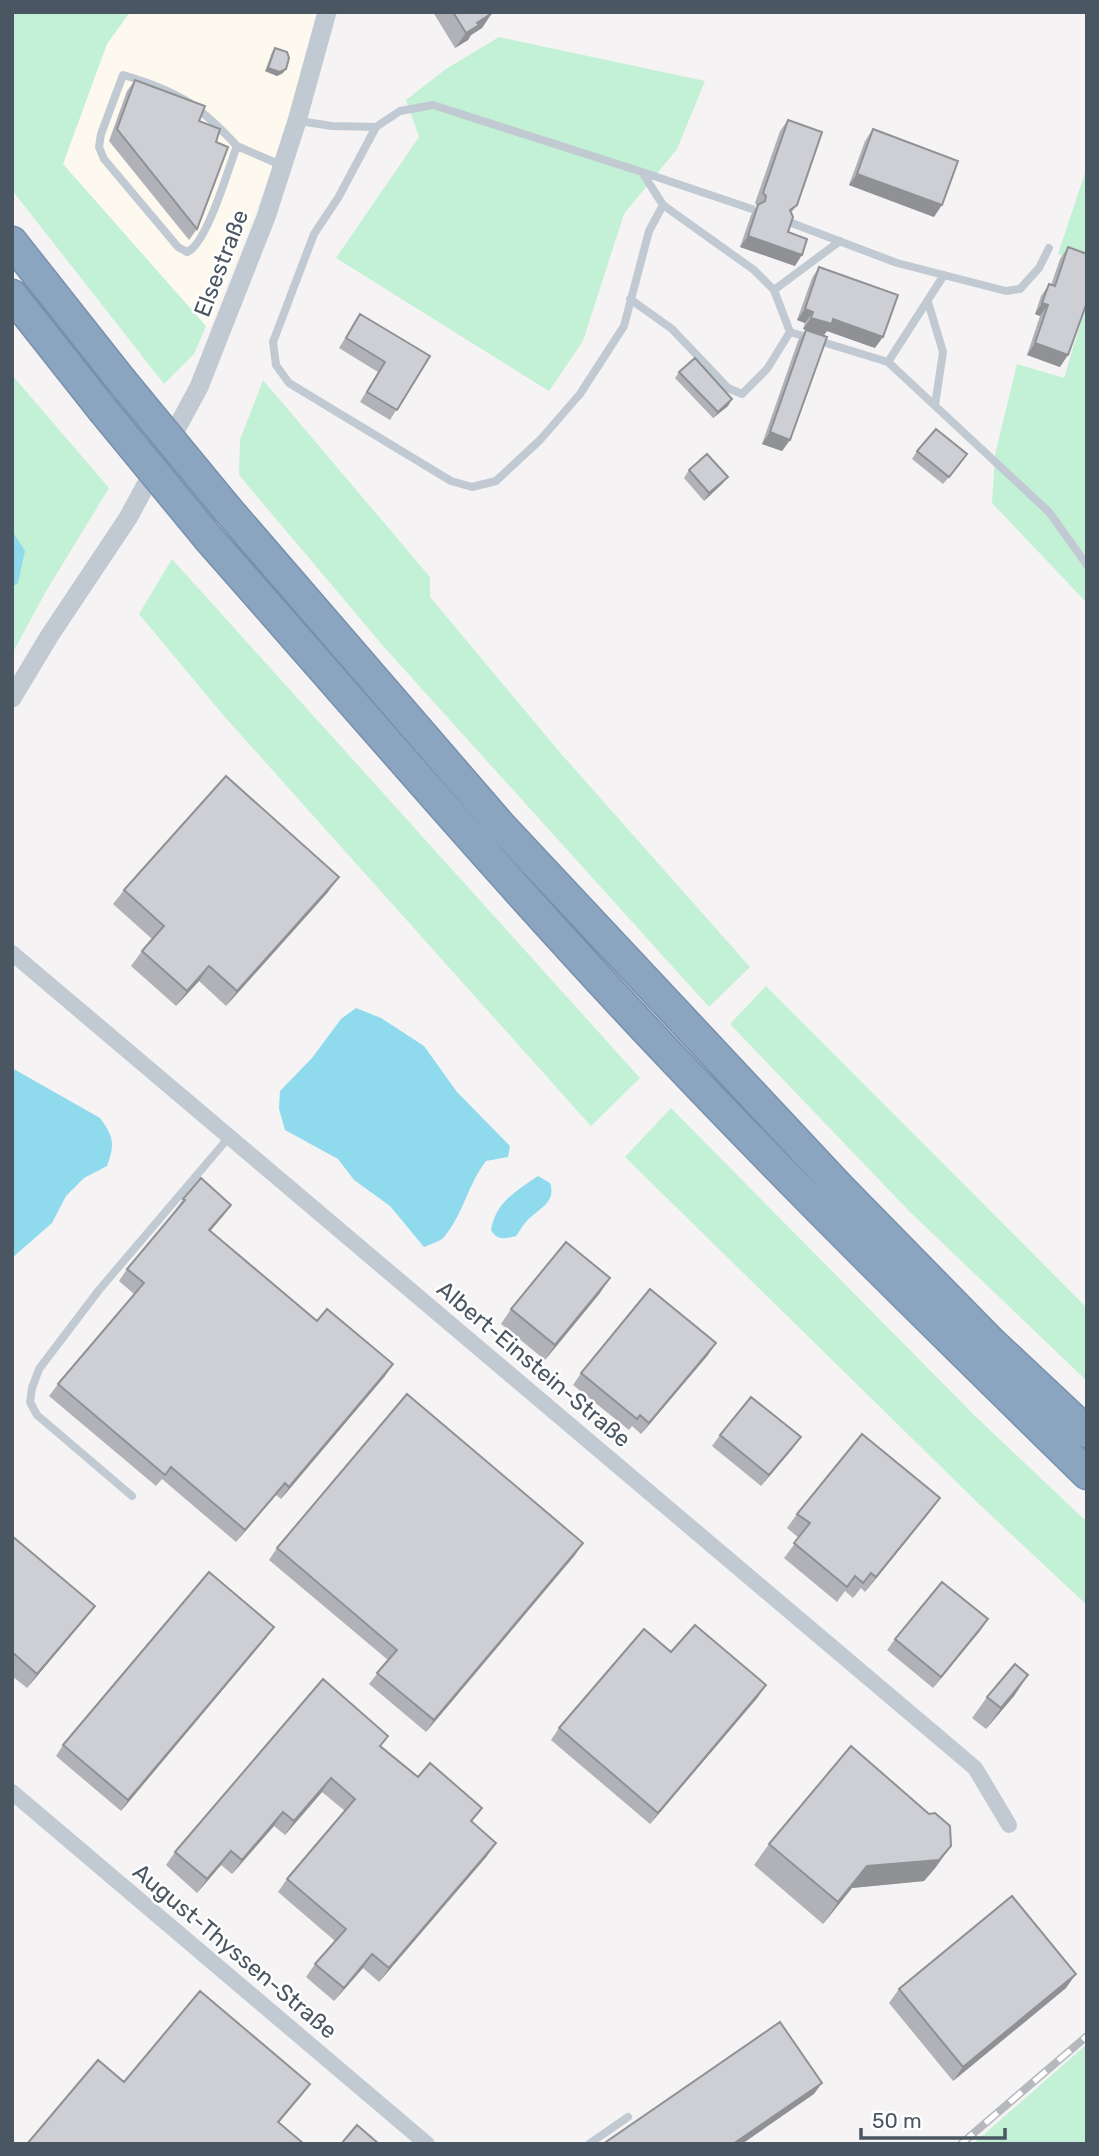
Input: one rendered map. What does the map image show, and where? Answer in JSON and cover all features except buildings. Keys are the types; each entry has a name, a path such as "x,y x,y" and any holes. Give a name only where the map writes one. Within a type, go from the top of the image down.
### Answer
{"highway":[{"path":"12,242 228,510 500,825 840,1188 990,1341 1087,1432"},
{"path":"12,295 209,539 480,849 663,1048 836,1228 1087,1474"}],"street":[{"name":"Elsestraße","path":"12,698 50,635 128,518 199,387 266,217 297,121 327,12"},
{"name":"Albert-Einstein-Straße","path":"12,953 975,1768 1009,1825"},
{"name":"August-Thyssen-Straße","path":"12,1792 428,2144"}],"lane":[{"path":"237,146 200,241 194,249 187,252 178,247 104,159 99,147 101,134 123,75 156,85 196,106 237,146 283,166"},
{"path":"663,205 649,231 624,326 580,394 540,440 496,481 472,488 451,481 289,383 276,365 273,342 314,234 338,198 376,127 400,111 433,105 752,209"},
{"path":"297,121 332,126 376,127"},
{"path":"642,173 663,205 754,270 774,290 790,332"},
{"path":"789,222 897,263 1006,291 1020,289 1038,268 1049,247"},
{"path":"774,290 840,241"},
{"path":"888,362 944,275"},
{"path":"630,299 672,329 728,388 743,394 767,369 790,332"},
{"path":"928,302 943,352 935,405"},
{"path":"790,332 888,362 1049,512 1087,565"},
{"path":"132,1496 37,1415 30,1402 32,1388 38,1369 99,1290 230,1136"},
{"path":"589,2144 628,2117"}],"shaded area":[{"path":"130,12 318,12 270,174 210,327 206,326 63,164 107,44"}],"green space":[{"path":"12,12 130,12 107,44 63,164 206,326 194,354 164,384 12,190"},
{"path":"499,37 705,81 677,149 624,214 583,341 549,391 336,258 419,137 406,100 446,69"},
{"path":"1087,167 1087,265 1058,254"},
{"path":"1087,302 1087,603 992,503 995,455 1017,364 1064,378"},
{"path":"12,375 109,488 45,593 12,654"},
{"path":"263,380 430,577 430,597 563,756 750,967 709,1007 384,647 239,475 240,440"},
{"path":"172,559 640,1078 591,1126 224,716 139,614"},
{"path":"766,986 1087,1308 1087,1381 910,1212 730,1024"},
{"path":"671,1108 976,1417 1087,1522 1087,1605 980,1505 625,1157"},
{"path":"1087,2044 1087,2144 973,2144"}],"water":[{"path":"12,531 25,551 18,583 12,587"},
{"path":"356,1008 381,1018 424,1046 457,1092 510,1146 508,1157 486,1161 444,1237 424,1247 390,1206 354,1180 338,1159 285,1130 279,1109 280,1091 312,1058 341,1019"},
{"path":"12,1068 100,1118 108,1130 112,1146 107,1166 84,1178 66,1196 52,1223 12,1258"},
{"path":"538,1176 550,1183 551,1196 545,1206 526,1222 516,1236 499,1238 491,1230 497,1212 515,1192"}],"railway":[{"path":"961,2144 1087,2036"}]}
